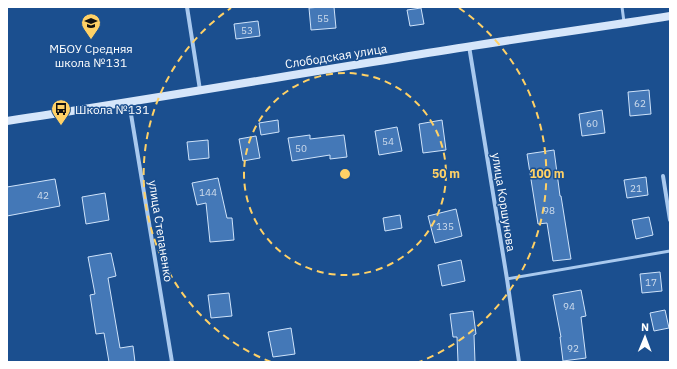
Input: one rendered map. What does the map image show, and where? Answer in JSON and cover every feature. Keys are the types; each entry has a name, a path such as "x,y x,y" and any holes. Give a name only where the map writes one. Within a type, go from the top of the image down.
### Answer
{"street":[{"path":"187,7 200,90"},
{"name":"Слободская улица","path":"7,121 469,46 670,16"},
{"name":"улица Коршунова","path":"469,46 519,362"},
{"name":"улица Степаненко","path":"129,102 172,362"},
{"path":"663,176 670,220"}],"lane":[{"path":"622,7 624,24"},
{"path":"507,279 670,251"}],"building":[{"path":"334,7 336,28 311,30 309,8"},
{"path":"421,8 424,24 410,26 407,10"},
{"path":"258,21 260,36 236,39 234,24"},
{"path":"649,90 651,114 630,116 628,92"},
{"path":"602,110 605,133 582,136 579,114"},
{"path":"278,120 279,132 261,135 259,123"},
{"path":"442,120 446,150 423,153 419,124"},
{"path":"397,127 402,151 379,155 375,131"},
{"path":"310,135 310,139 344,135 347,157 330,159 330,155 292,161 288,138"},
{"path":"256,136 260,158 243,161 239,139"},
{"path":"208,140 209,158 189,160 187,142"},
{"path":"554,150 571,259 553,261 547,223 538,224 527,154"},
{"path":"646,177 648,195 627,198 624,180"},
{"path":"218,178 227,218 232,218 234,240 210,242 206,203 197,205 192,183"},
{"path":"55,179 60,206 7,216 7,187"},
{"path":"105,193 109,220 86,224 82,197"},
{"path":"456,209 462,236 435,243 428,216"},
{"path":"400,215 402,228 385,231 383,218"},
{"path":"649,217 653,235 636,239 632,220"},
{"path":"111,253 116,276 108,278 120,348 133,346 135,362 109,362 104,333 96,334 90,295 95,294 88,257"},
{"path":"461,260 465,281 442,286 438,265"},
{"path":"660,272 662,291 642,293 640,274"},
{"path":"581,290 586,316 581,317 586,358 563,361 561,337 553,295"},
{"path":"229,293 232,316 211,318 208,295"},
{"path":"665,310 669,328 654,331 650,313"},
{"path":"473,311 476,334 474,335 475,362 458,362 457,337 453,337 450,314"},
{"path":"291,328 295,354 273,357 268,332"}],"place":[{"name":"МБОУ Средняя школа №131","path":"91,40"},
{"name":"Школа №131","path":"61,126"}]}
